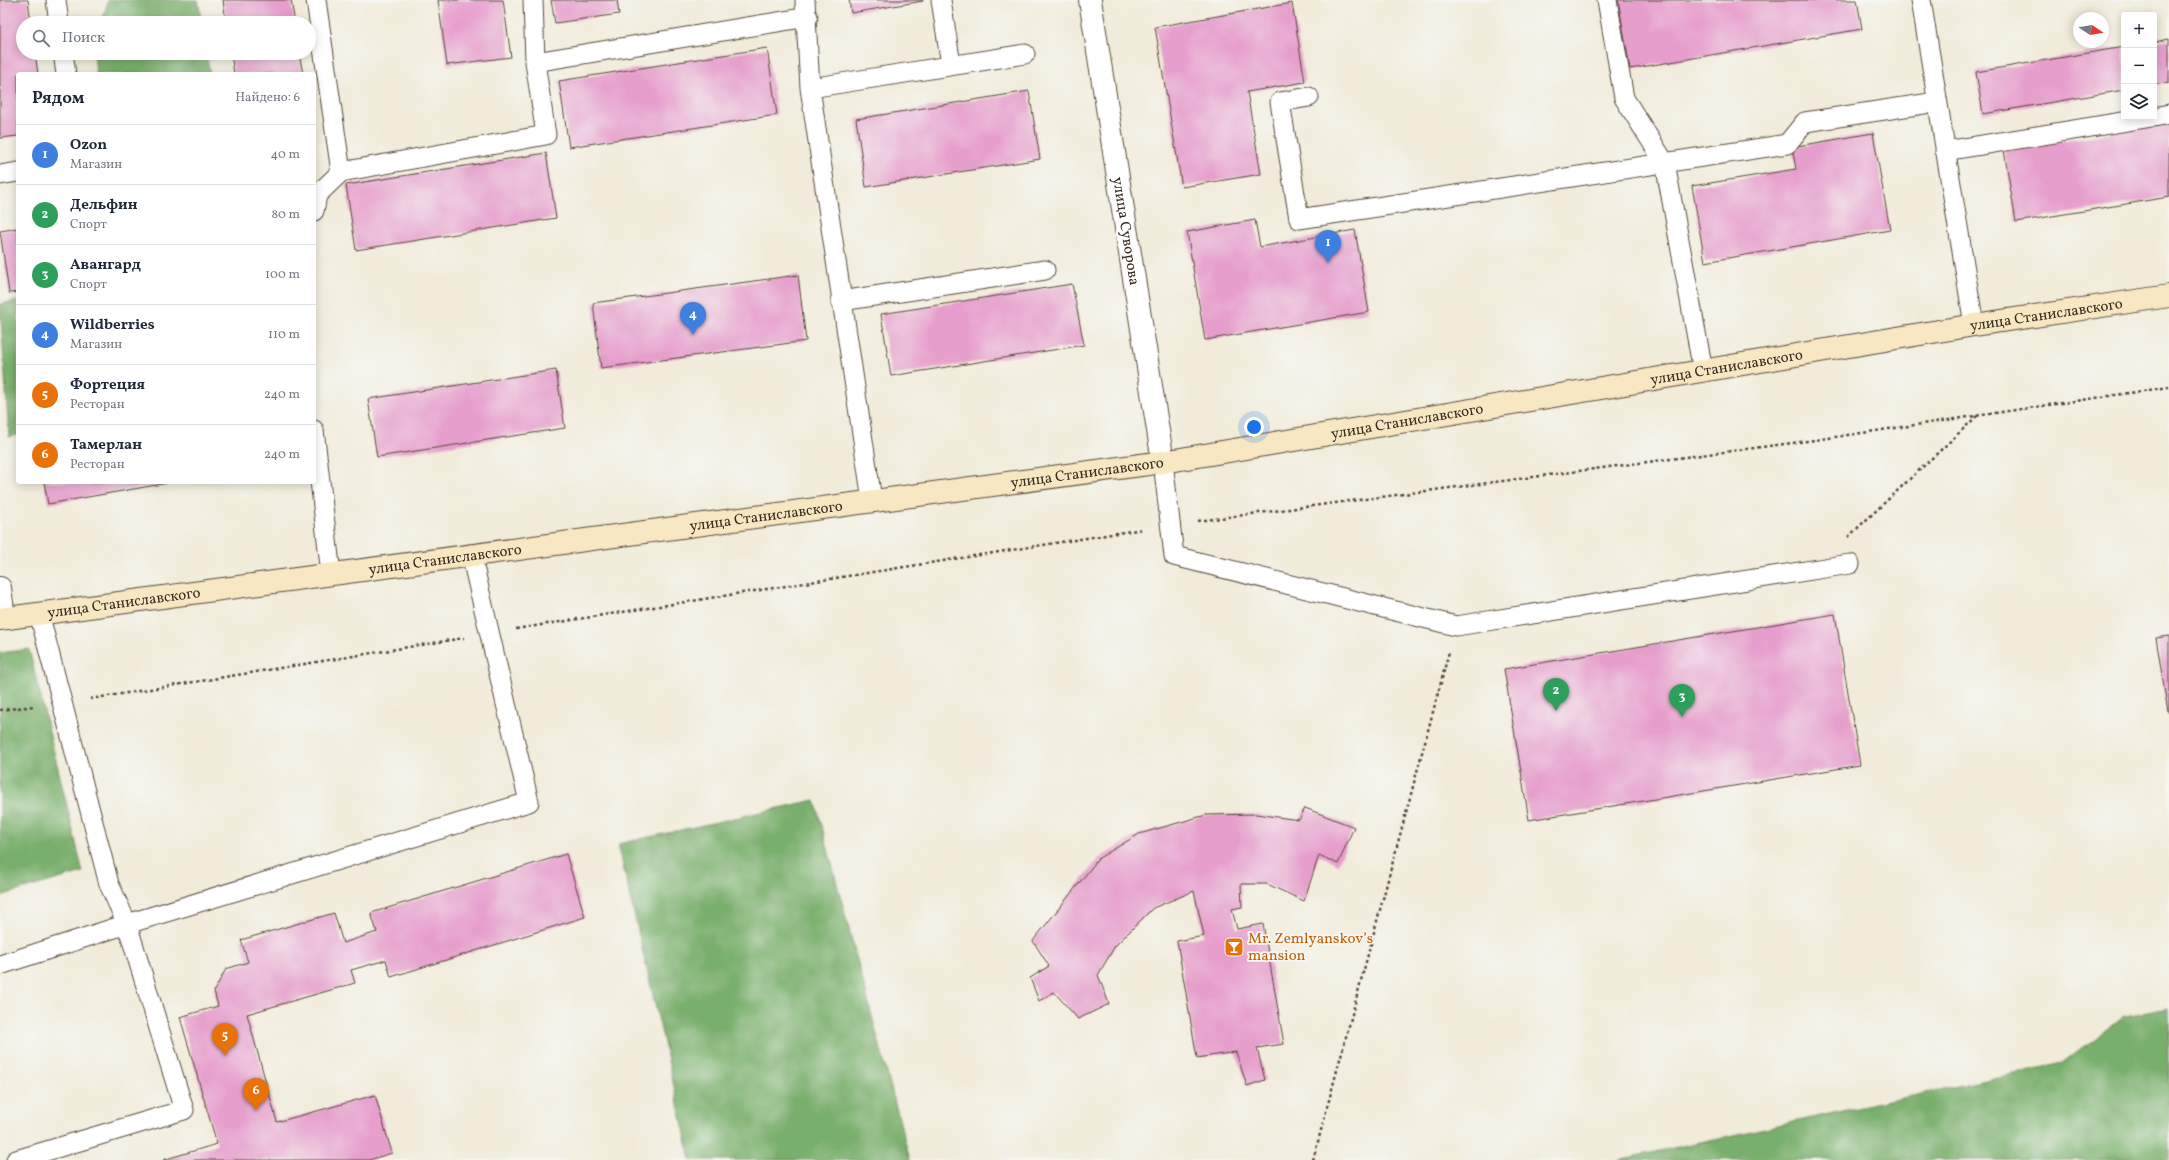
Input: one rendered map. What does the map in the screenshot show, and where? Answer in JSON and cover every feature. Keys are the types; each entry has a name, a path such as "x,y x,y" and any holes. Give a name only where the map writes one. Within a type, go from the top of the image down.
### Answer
{"main road":[{"name":"улица Станиславского","path":"2,618 1163,462 1974,325 2169,296"}],"street":[{"name":"улица Суворова","path":"1090,0 1163,462"},
{"path":"0,588 2,618"}],"lane":[{"path":"56,0 58,16"},
{"path":"316,0 341,172"},
{"path":"316,199 341,172 546,135 535,62 533,0"},
{"path":"941,0 951,65"},
{"path":"1607,0 1624,98 1665,163 1703,371"},
{"path":"1921,0 1936,102 1974,325"},
{"path":"535,62 806,8 810,88 872,500"},
{"path":"810,88 1025,54"},
{"path":"64,60 66,72"},
{"path":"1309,97 1280,102 1299,219 1787,144 1805,122 1936,102"},
{"path":"2157,116 2169,114"},
{"path":"1945,151 2135,120"},
{"path":"0,175 16,172"},
{"path":"841,301 1045,270"},
{"path":"316,447 331,574"},
{"path":"1163,462 1174,556 1456,626 1850,564"},
{"path":"0,965 126,924 529,802 471,554"},
{"path":"16,1160 184,1110 126,924 109,884 38,613"}],"path":[{"path":"0,710 62,704 1170,525 1807,441 2169,386"},
{"path":"1847,538 1977,416"},
{"path":"1313,1160 1456,626"}],"green space":[{"path":"108,0 198,0 201,16 104,16"},
{"path":"95,60 207,60 210,72 96,72"},
{"path":"16,301 16,435 9,437 0,304"},
{"path":"29,649 83,872 0,896 0,653"},
{"path":"815,800 910,1160 691,1160 618,844"},
{"path":"2169,1008 2169,1160 1618,1160 2063,1063 2125,1016"}],"building":[{"path":"0,0 28,0 30,16 16,16 16,60 36,60 38,72 16,72 16,136 0,138"},
{"path":"223,0 291,0 294,16 225,16"},
{"path":"438,0 503,0 511,57 447,65"},
{"path":"551,0 617,0 619,14 555,23"},
{"path":"849,0 923,0 923,1 851,13"},
{"path":"1618,0 1857,0 1862,29 1630,69"},
{"path":"1292,3 1305,82 1247,92 1261,174 1182,187 1155,27"},
{"path":"2169,39 2169,82 2157,84 2157,48 2157,41"},
{"path":"767,48 777,115 569,147 559,81"},
{"path":"2121,48 2121,91 1983,114 1976,72"},
{"path":"232,60 300,60 303,72 234,72"},
{"path":"1029,91 1040,159 866,187 856,119"},
{"path":"2169,123 2169,197 2016,222 2004,150"},
{"path":"1873,133 1890,230 1705,262 1692,186 1796,169 1792,147"},
{"path":"546,153 556,218 356,250 346,185"},
{"path":"1255,220 1260,247 1355,230 1369,312 1205,340 1187,232"},
{"path":"16,228 16,292 9,293 0,231"},
{"path":"798,275 806,341 601,368 593,303"},
{"path":"1072,284 1084,345 891,376 881,314"},
{"path":"556,370 565,428 377,457 368,399"},
{"path":"44,484 162,484 48,504"},
{"path":"1835,614 1860,765 1529,820 1504,669"},
{"path":"2169,636 2169,712 2168,712 2156,638"},
{"path":"1305,808 1354,827 1338,864 1319,855 1304,901 1267,884 1241,884 1242,907 1232,909 1237,929 1263,924 1284,1044 1257,1048 1265,1080 1247,1086 1236,1052 1197,1058 1177,941 1204,936 1194,891 1153,908 1115,946 1098,975 1109,1004 1078,1019 1054,992 1039,1001 1030,978 1049,966 1033,941 1099,858 1139,834 1206,815 1256,814 1299,820"},
{"path":"566,854 585,917 391,977 386,960 351,970 355,983 247,1014 277,1122 375,1095 392,1153 369,1160 163,1160 217,1144 180,1017 218,1006 214,991 226,969 248,962 241,940 334,913 343,943 377,932 371,913"}],"place":[{"name":"Ozon","path":"1328,263"},
{"name":"Wildberries","path":"693,335"},
{"name":"Дельфин","path":"1556,711"},
{"name":"Авангард","path":"1682,717"},
{"name":"Mr. Zemlyanskov’s mansion","path":"1234,947"},
{"name":"Фортеция","path":"225,1056"},
{"name":"Тамерлан","path":"256,1111"}]}
